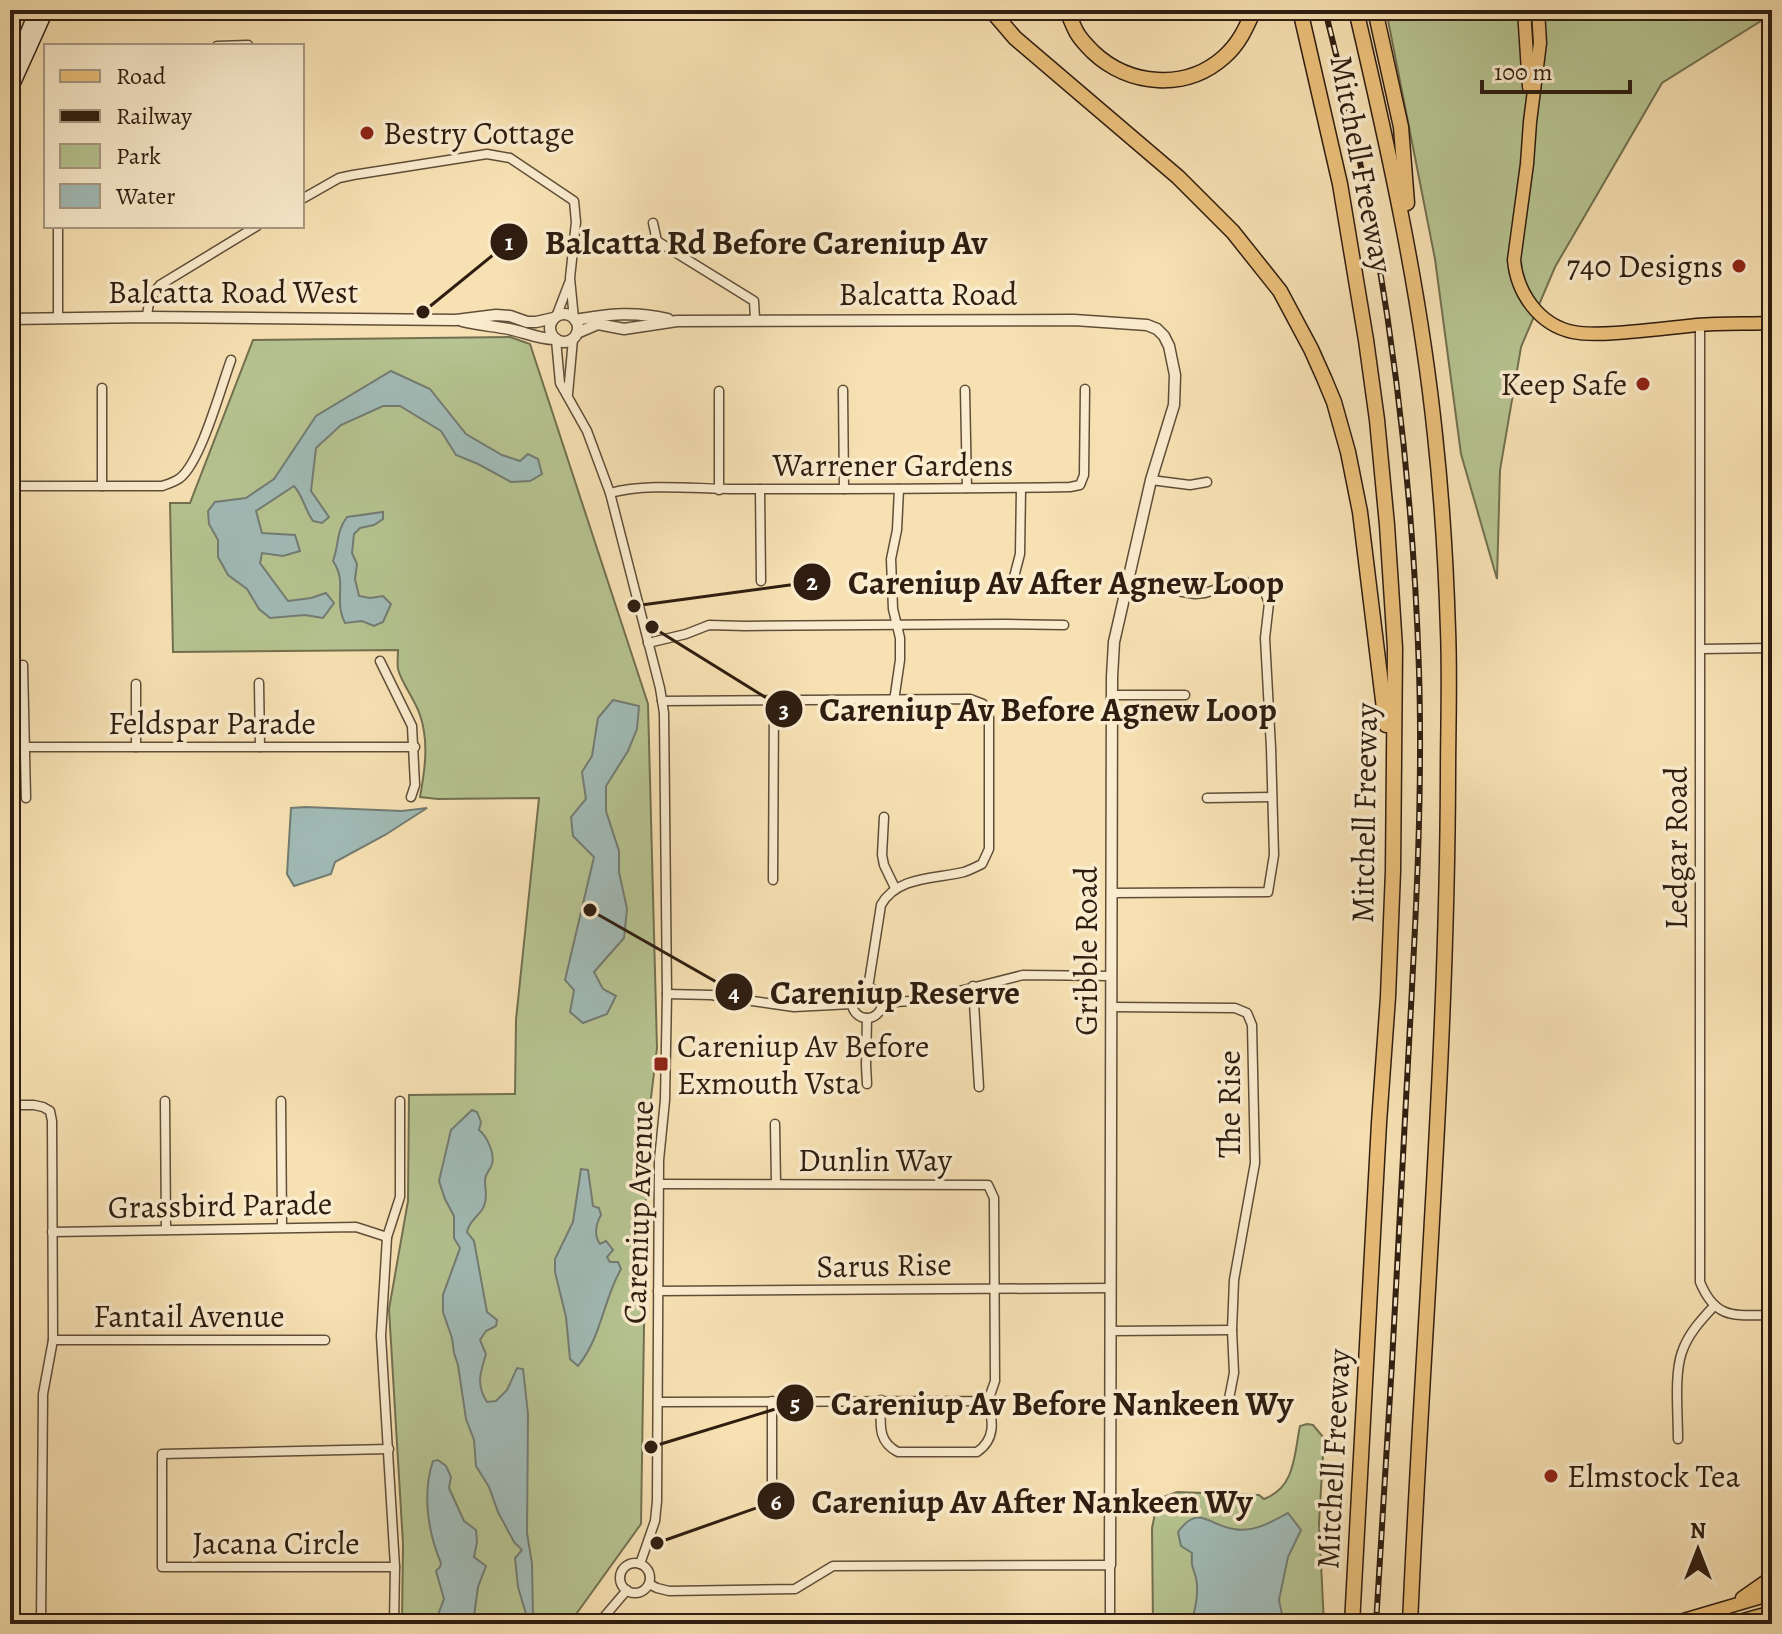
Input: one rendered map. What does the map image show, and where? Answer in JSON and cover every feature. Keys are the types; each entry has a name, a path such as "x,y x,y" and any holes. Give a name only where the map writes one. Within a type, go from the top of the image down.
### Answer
{"highway":[{"path":"991,10 1015,38 1178,177 1233,232 1280,291 1311,349 1334,402 1360,512 1394,785"},
{"path":"1067,10 1077,35 1099,57 1135,77 1160,80 1175,80 1211,68 1242,37 1254,10"},
{"name":"Mitchell Freeway","path":"1300,10 1340,184 1356,273 1377,420 1394,624 1393,871 1388,997 1352,1624"},
{"name":"Mitchell Freeway","path":"1356,10 1395,178 1426,357 1435,438 1447,617 1448,882 1410,1624"},
{"path":"1375,10 1401,127 1414,280"}],"main road":[{"path":"10,75 36,10"},
{"path":"10,92 47,10"},
{"path":"1524,10 1530,122"},
{"path":"1538,10 1540,43 1514,260 1521,290 1536,311 1554,325 1584,333 1772,323"},
{"path":"1725,1607 1772,1577"},
{"path":"1670,1624 1772,1594"},
{"path":"1729,1624 1772,1612"}],"street":[{"path":"304,198 339,178 487,154 510,158 574,201 576,222 570,278 578,325 568,395"},
{"path":"653,223 657,241 754,301 755,319"},
{"path":"58,228 58,318"},
{"path":"147,317 148,304 160,285 241,230"},
{"path":"570,278 550,328 556,339 566,342 575,336"},
{"path":"555,317 566,314 575,319"},
{"name":"Balcatta Road","path":"575,319 619,314 677,321"},
{"name":"Balcatta Road West","path":"10,319 456,320 496,315 536,322 555,317"},
{"name":"Balcatta Road West","path":"456,320 556,339"},
{"name":"Balcatta Road","path":"575,336 598,324 624,329 677,321 1074,320 1147,325 1157,329 1169,346"},
{"name":"Ledgar Road","path":"1700,325 1700,1282 1714,1306"},
{"name":"Careniup Avenue","path":"556,339 560,383 587,431 610,493 662,701 665,726 667,994 665,1100 659,1160 657,1511 640,1564"},
{"name":"Gribble Road","path":"1110,1565 1114,642 1151,480 1174,405 1175,375 1169,346"},
{"path":"10,486 162,486 179,480 191,465 209,425 231,360"},
{"path":"102,388 102,486"},
{"name":"Warrener Gardens","path":"610,493 645,488 899,489 1080,485 1084,475 1085,389"},
{"path":"843,390 844,489"},
{"path":"965,390 967,488"},
{"path":"719,391 719,490"},
{"path":"1151,480 1190,485 1207,482"},
{"path":"1014,577 1020,554 1021,488"},
{"path":"760,489 761,581"},
{"path":"894,701 900,638 893,609 891,559 897,530 899,489"},
{"path":"1112,893 1268,892 1274,855 1265,638 1269,603 1264,590 1251,583 1235,583 1205,593 1187,593 1128,583"},
{"path":"648,643 709,625 1064,625"},
{"path":"1701,649 1772,648"},
{"path":"380,661 412,726 415,785 411,797"},
{"path":"23,665 26,798"},
{"path":"259,683 260,747"},
{"path":"136,684 136,747"},
{"path":"1112,695 1185,695"},
{"path":"662,701 970,699 983,704 989,717 989,849 982,864 965,872 931,877 895,888 887,895 881,905 868,988"},
{"path":"773,880 774,701"},
{"name":"Feldspar Parade","path":"10,747 415,747"},
{"path":"1207,798 1272,797"},
{"path":"884,817 882,855 895,888"},
{"path":"882,1003 924,1000 1023,975 1112,976"},
{"path":"973,986 979,1087"},
{"path":"868,988 878,993 882,1003 876,1015 867,1018 857,1014 852,1004 855,994 868,988"},
{"path":"667,994 711,995 794,1007 852,1004"},
{"name":"The Rise","path":"1112,1007 1229,1007 1247,1013 1251,1020 1255,1163 1234,1280 1232,1330"},
{"path":"867,1018 867,1084"},
{"path":"165,1101 166,1230"},
{"path":"281,1101 282,1227"},
{"path":"394,1624 395,1567 381,1336 387,1237 400,1197 400,1101"},
{"path":"10,1105 34,1105 50,1111 52,1121 53,1340 43,1394 41,1624"},
{"path":"775,1124 776,1184"},
{"name":"Dunlin Way","path":"659,1184 988,1185 994,1198 995,1288"},
{"name":"Grassbird Parade","path":"52,1232 356,1227 387,1237"},
{"path":"881,1400 882,1437 888,1447 898,1452 977,1452 987,1445 991,1435 988,1401 995,1381 995,1288"},
{"name":"Sarus Rise","path":"658,1291 1111,1288"},
{"path":"1678,1439 1678,1369 1681,1355 1694,1329 1714,1306 1738,1315 1772,1315"},
{"path":"1111,1331 1232,1330 1234,1373 1227,1409"},
{"name":"Fantail Avenue","path":"53,1340 325,1340"},
{"path":"772,1401 772,1481"},
{"path":"658,1402 988,1401"},
{"name":"Jacana Circle","path":"389,1449 162,1454 162,1567 395,1567"},
{"path":"630,1564 640,1564 650,1574 649,1584 637,1593 627,1590 621,1581 622,1571 630,1564"},
{"path":"649,1584 669,1591 795,1589 833,1566 1110,1565 1110,1624"},
{"path":"598,1624 627,1590"}],"green space":[{"path":"1386,10 1772,10 1772,14 1662,83 1555,267 1521,347 1500,470 1497,579 1461,454 1435,259"},
{"path":"510,337 530,344 648,704 657,1048 647,1131 641,1524 569,1624 402,1624 403,1544 389,1309 408,1201 409,1095 515,1094 516,1020 539,798 420,797 425,766 423,725 398,669 398,650 173,652 170,503 190,503 253,340"},
{"path":"1313,1425 1324,1438 1319,1523 1324,1624 1153,1624 1152,1528 1158,1499 1177,1492 1259,1495 1264,1499 1274,1494 1288,1478 1300,1426"}],"water":[{"path":"391,371 430,389 466,434 502,455 520,461 528,454 538,459 542,474 530,481 511,482 456,455 441,431 400,406 383,406 341,425 316,448 311,491 329,517 322,523 313,521 294,486 256,511 262,533 295,535 300,551 283,556 262,553 260,563 288,601 326,593 334,603 323,618 305,615 270,618 259,609 247,589 228,575 218,557 218,540 209,524 208,511 215,502 246,498 274,479 316,416"},
{"path":"383,512 383,519 360,528 354,534 352,553 357,564 355,579 359,596 383,596 391,604 383,622 374,626 362,621 345,623 340,607 340,577 333,561 341,528 347,517"},
{"path":"613,700 639,706 637,729 628,751 606,786 606,811 619,851 619,872 627,909 624,938 594,972 603,989 616,996 607,1014 583,1023 570,1012 574,990 565,980 594,857 573,836 571,817 586,799 582,772 592,756 598,718"},
{"path":"291,808 402,811 427,808 335,862 331,874 294,886 287,874"},
{"path":"472,1110 477,1112 481,1122 479,1130 490,1146 493,1160 485,1178 484,1206 467,1232 474,1241 487,1312 497,1320 496,1326 486,1331 480,1340 486,1354 480,1384 487,1402 496,1401 507,1390 517,1368 523,1369 528,1414 527,1533 532,1564 533,1618 529,1624 518,1587 515,1558 522,1550 514,1542 476,1466 474,1440 466,1419 458,1365 443,1312 443,1295 460,1248 454,1238 454,1216 439,1181 451,1130"},
{"path":"581,1169 588,1170 593,1206 599,1208 601,1215 596,1230 598,1241 600,1244 606,1241 613,1250 607,1257 610,1262 618,1262 621,1269 592,1343 578,1366 570,1359 555,1259 573,1222"},
{"path":"438,1460 446,1466 451,1477 449,1488 464,1521 476,1530 474,1557 486,1566 478,1587 473,1624 440,1624 439,1612 444,1599 436,1571 441,1563 430,1526 427,1499 433,1461"},
{"path":"1288,1513 1301,1530 1288,1557 1279,1600 1284,1624 1191,1624 1197,1583 1192,1553 1181,1546 1178,1532 1185,1523 1204,1518 1241,1530 1262,1526"}],"railway":[{"path":"1325,10 1362,173 1390,338 1409,504 1419,671 1416,915 1376,1624"}],"place":[{"name":"Bestry Cottage","path":"367,133"},
{"name":"740 Designs","path":"1739,266"},
{"name":"Balcatta Rd Before Careniup Av","path":"423,312"},
{"name":"Keep Safe","path":"1643,384"},
{"name":"Careniup Av After Agnew Loop","path":"634,606"},
{"name":"Careniup Av Before Agnew Loop","path":"652,627"},
{"name":"Careniup Reserve","path":"590,910"},
{"name":"Careniup Av Before Exmouth Vsta","path":"661,1064"},
{"name":"Careniup Av Before Nankeen Wy","path":"651,1447"},
{"name":"Elmstock Tea","path":"1551,1476"},
{"name":"Careniup Av After Nankeen Wy","path":"657,1543"}]}
